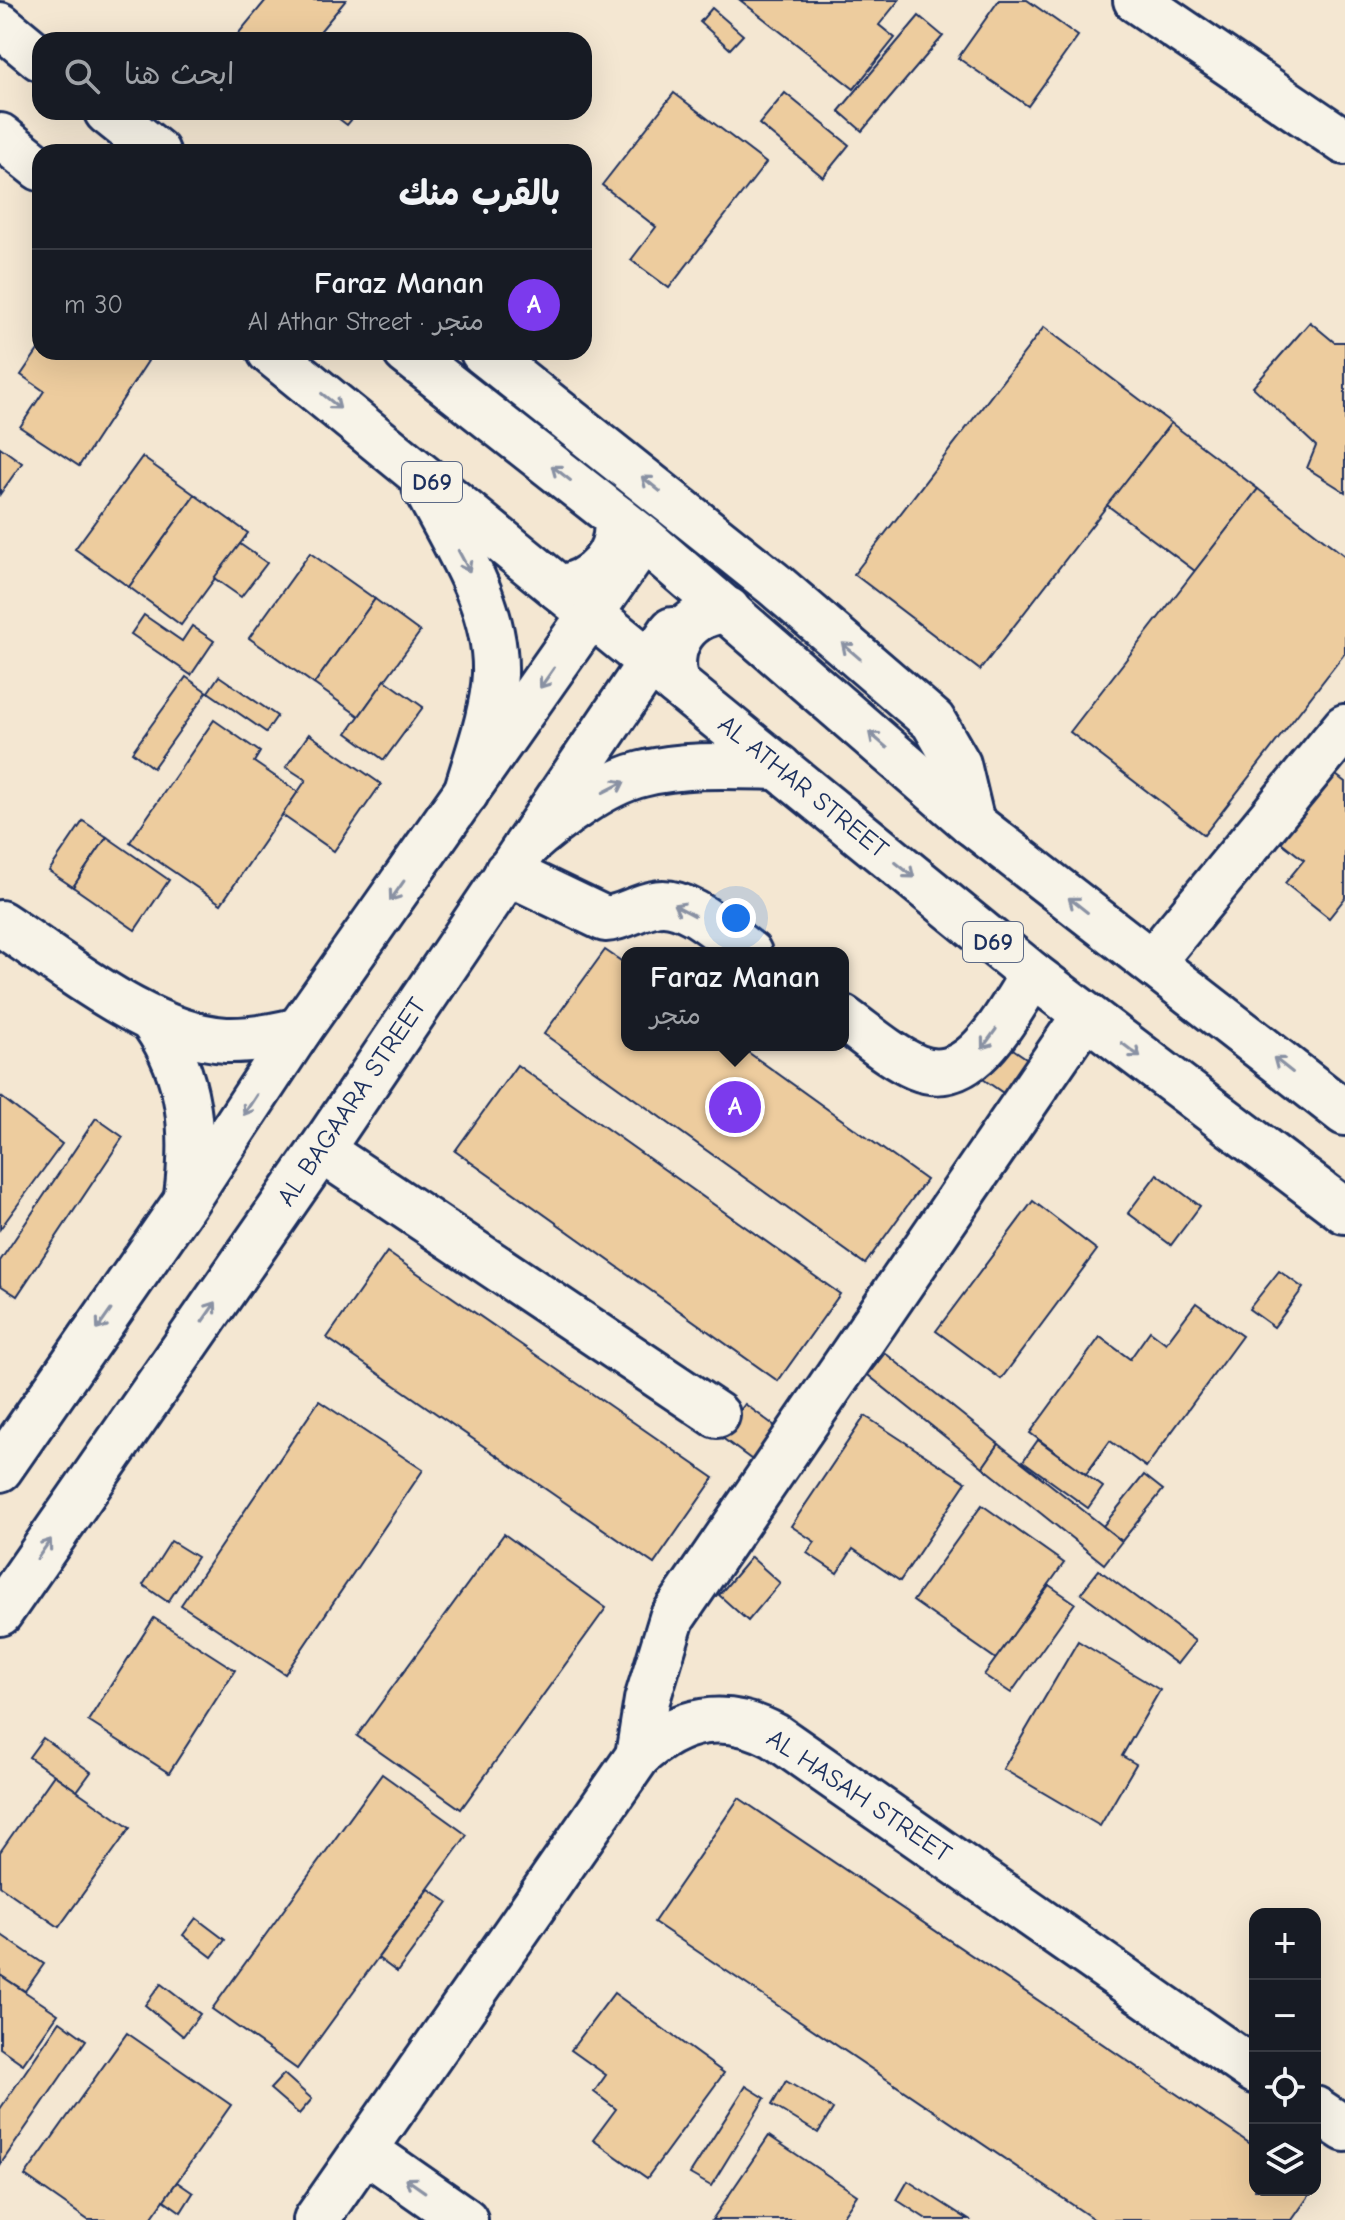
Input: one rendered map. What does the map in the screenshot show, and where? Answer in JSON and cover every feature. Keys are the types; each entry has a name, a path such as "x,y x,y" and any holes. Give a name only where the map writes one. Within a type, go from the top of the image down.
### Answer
{"street":[{"path":"1136,0 1345,142"},
{"path":"0,25 32,51"},
{"path":"117,120 147,144"},
{"path":"0,136 32,162"},
{"name":"AL ATHAR STREET","path":"280,360 1033,975 1345,1211"},
{"path":"416,360 630,528 972,823 1345,1113"},
{"path":"493,360 775,585 933,721 958,764 972,823"},
{"path":"414,467 480,593 491,630 495,674 488,719 466,793"},
{"path":"0,1469 186,1201 299,1030 466,793 575,601 630,528"},
{"name":"AL BAGAARA STREET","path":"0,1613 321,1150 517,859 663,672 714,599"},
{"path":"1152,962 1345,727"},
{"path":"740,947 684,908 671,903 658,903 605,919 517,859 553,821 640,774 693,768 779,767"},
{"path":"0,923 154,1023 190,1034 226,1040 263,1038 299,1030"},
{"path":"849,1022 915,1066 929,1071 960,1068 983,1048 1033,975"},
{"path":"638,1756 647,1700 672,1618 1085,1015"},
{"path":"154,1023 169,1045 189,1103 191,1164 186,1201"},
{"path":"321,1150 717,1415"},
{"name":"AL HASAH STREET","path":"316,2220 638,1756 672,1729 692,1722 714,1719 756,1726 1249,2067"},
{"path":"1321,2113 1345,2129"},
{"path":"365,2150 465,2220"}],"building":[{"path":"266,0 346,0 320,32 240,32"},
{"path":"740,0 899,0 879,25 895,38 854,89"},
{"path":"999,0 1027,0 1078,36 1028,106 958,58"},
{"path":"712,8 743,35 730,49 700,22"},
{"path":"919,16 943,36 862,131 839,111"},
{"path":"674,93 766,163 669,288 631,260 656,227 602,185"},
{"path":"785,93 849,145 823,177 759,124"},
{"path":"1310,322 1334,342 1345,342 1345,492 1307,468 1316,446 1253,387"},
{"path":"1044,327 1171,423 980,670 854,574"},
{"path":"32,359 148,361 79,466 20,427 44,391 21,375"},
{"path":"1171,423 1258,489 1195,571 1107,505"},
{"path":"0,447 22,463 0,494"},
{"path":"142,457 195,495 129,587 75,549"},
{"path":"1258,489 1345,556 1345,653 1204,835 1070,732"},
{"path":"195,495 248,533 181,625 129,587"},
{"path":"240,544 267,563 241,597 214,578"},
{"path":"310,553 375,599 314,684 249,638"},
{"path":"375,599 420,632 359,716 314,684"},
{"path":"144,615 182,641 192,626 214,641 191,675 131,634"},
{"path":"219,676 277,716 266,732 208,692"},
{"path":"186,677 207,692 153,768 132,752"},
{"path":"385,680 423,707 384,760 347,733"},
{"path":"214,720 260,752 254,762 298,792 221,904 130,842"},
{"path":"309,734 381,784 334,851 282,815 306,780 286,767"},
{"path":"1332,772 1345,782 1345,898 1329,918 1285,883 1304,860 1277,839"},
{"path":"83,821 107,837 73,887 49,871"},
{"path":"107,837 169,880 135,930 73,887"},
{"path":"605,950 621,961 621,1051 746,1051 926,1180 865,1264 544,1034"},
{"path":"1004,1043 1032,1062 1009,1097 980,1077"},
{"path":"517,1065 840,1294 778,1381 455,1151"},
{"path":"0,1096 62,1144 0,1229"},
{"path":"96,1118 123,1137 17,1296 0,1285 0,1261"},
{"path":"1157,1174 1200,1206 1171,1245 1128,1213"},
{"path":"1033,1201 1097,1250 1001,1379 936,1331"},
{"path":"387,1252 714,1478 654,1564 327,1338"},
{"path":"1279,1271 1303,1288 1274,1327 1249,1309"},
{"path":"1196,1303 1242,1336 1146,1467 1110,1441 1086,1474 1030,1433 1100,1337 1130,1359 1150,1331 1166,1343"},
{"path":"885,1353 999,1444 983,1467 868,1375"},
{"path":"319,1401 423,1470 285,1674 181,1605"},
{"path":"745,1404 779,1429 755,1462 721,1437"},
{"path":"865,1416 966,1482 900,1581 853,1549 837,1573 807,1553 815,1542 791,1526"},
{"path":"1038,1440 1103,1487 1088,1508 1023,1461"},
{"path":"999,1444 1122,1541 1104,1564 983,1467"},
{"path":"1144,1475 1163,1490 1122,1541 1103,1526"},
{"path":"982,1505 1064,1563 996,1659 913,1601"},
{"path":"504,1534 606,1608 461,1809 357,1736"},
{"path":"171,1541 197,1557 168,1602 143,1585"},
{"path":"751,1557 780,1583 748,1621 719,1595"},
{"path":"1099,1570 1195,1641 1177,1664 1081,1593"},
{"path":"1049,1585 1075,1603 1011,1693 984,1675"},
{"path":"154,1618 235,1670 169,1773 88,1721"},
{"path":"1078,1641 1160,1690 1122,1756 1136,1764 1100,1826 1003,1769"},
{"path":"43,1738 91,1772 77,1791 29,1757"},
{"path":"382,1774 467,1835 297,2069 212,2009"},
{"path":"54,1775 130,1828 59,1927 0,1886 0,1852"},
{"path":"739,1798 1249,2143 1249,2196 1309,2196 1292,2220 1095,2220 654,1922"},
{"path":"429,1889 448,1902 397,1972 378,1958"},
{"path":"196,1918 225,1940 212,1957 183,1935"},
{"path":"0,1934 44,1964 25,1991 0,1975"},
{"path":"0,1975 58,2014 23,2064 0,2048"},
{"path":"161,1984 200,2014 183,2036 145,2005"},
{"path":"614,1993 724,2073 647,2178 593,2140 616,2109 594,2092 606,2075 571,2050"},
{"path":"60,2021 86,2040 0,2165 0,2109"},
{"path":"127,2033 231,2105 150,2220 88,2220 25,2176"},
{"path":"284,2074 312,2099 299,2114 270,2089"},
{"path":"786,2081 833,2109 818,2133 772,2105"},
{"path":"746,2086 765,2098 711,2186 690,2174"},
{"path":"769,2136 857,2195 840,2220 712,2220"},
{"path":"908,2181 969,2220 928,2220 897,2200"},
{"path":"177,2182 193,2193 181,2212 164,2200"}],"place":[{"name":"Faraz Manan","path":"735,1107"}]}
